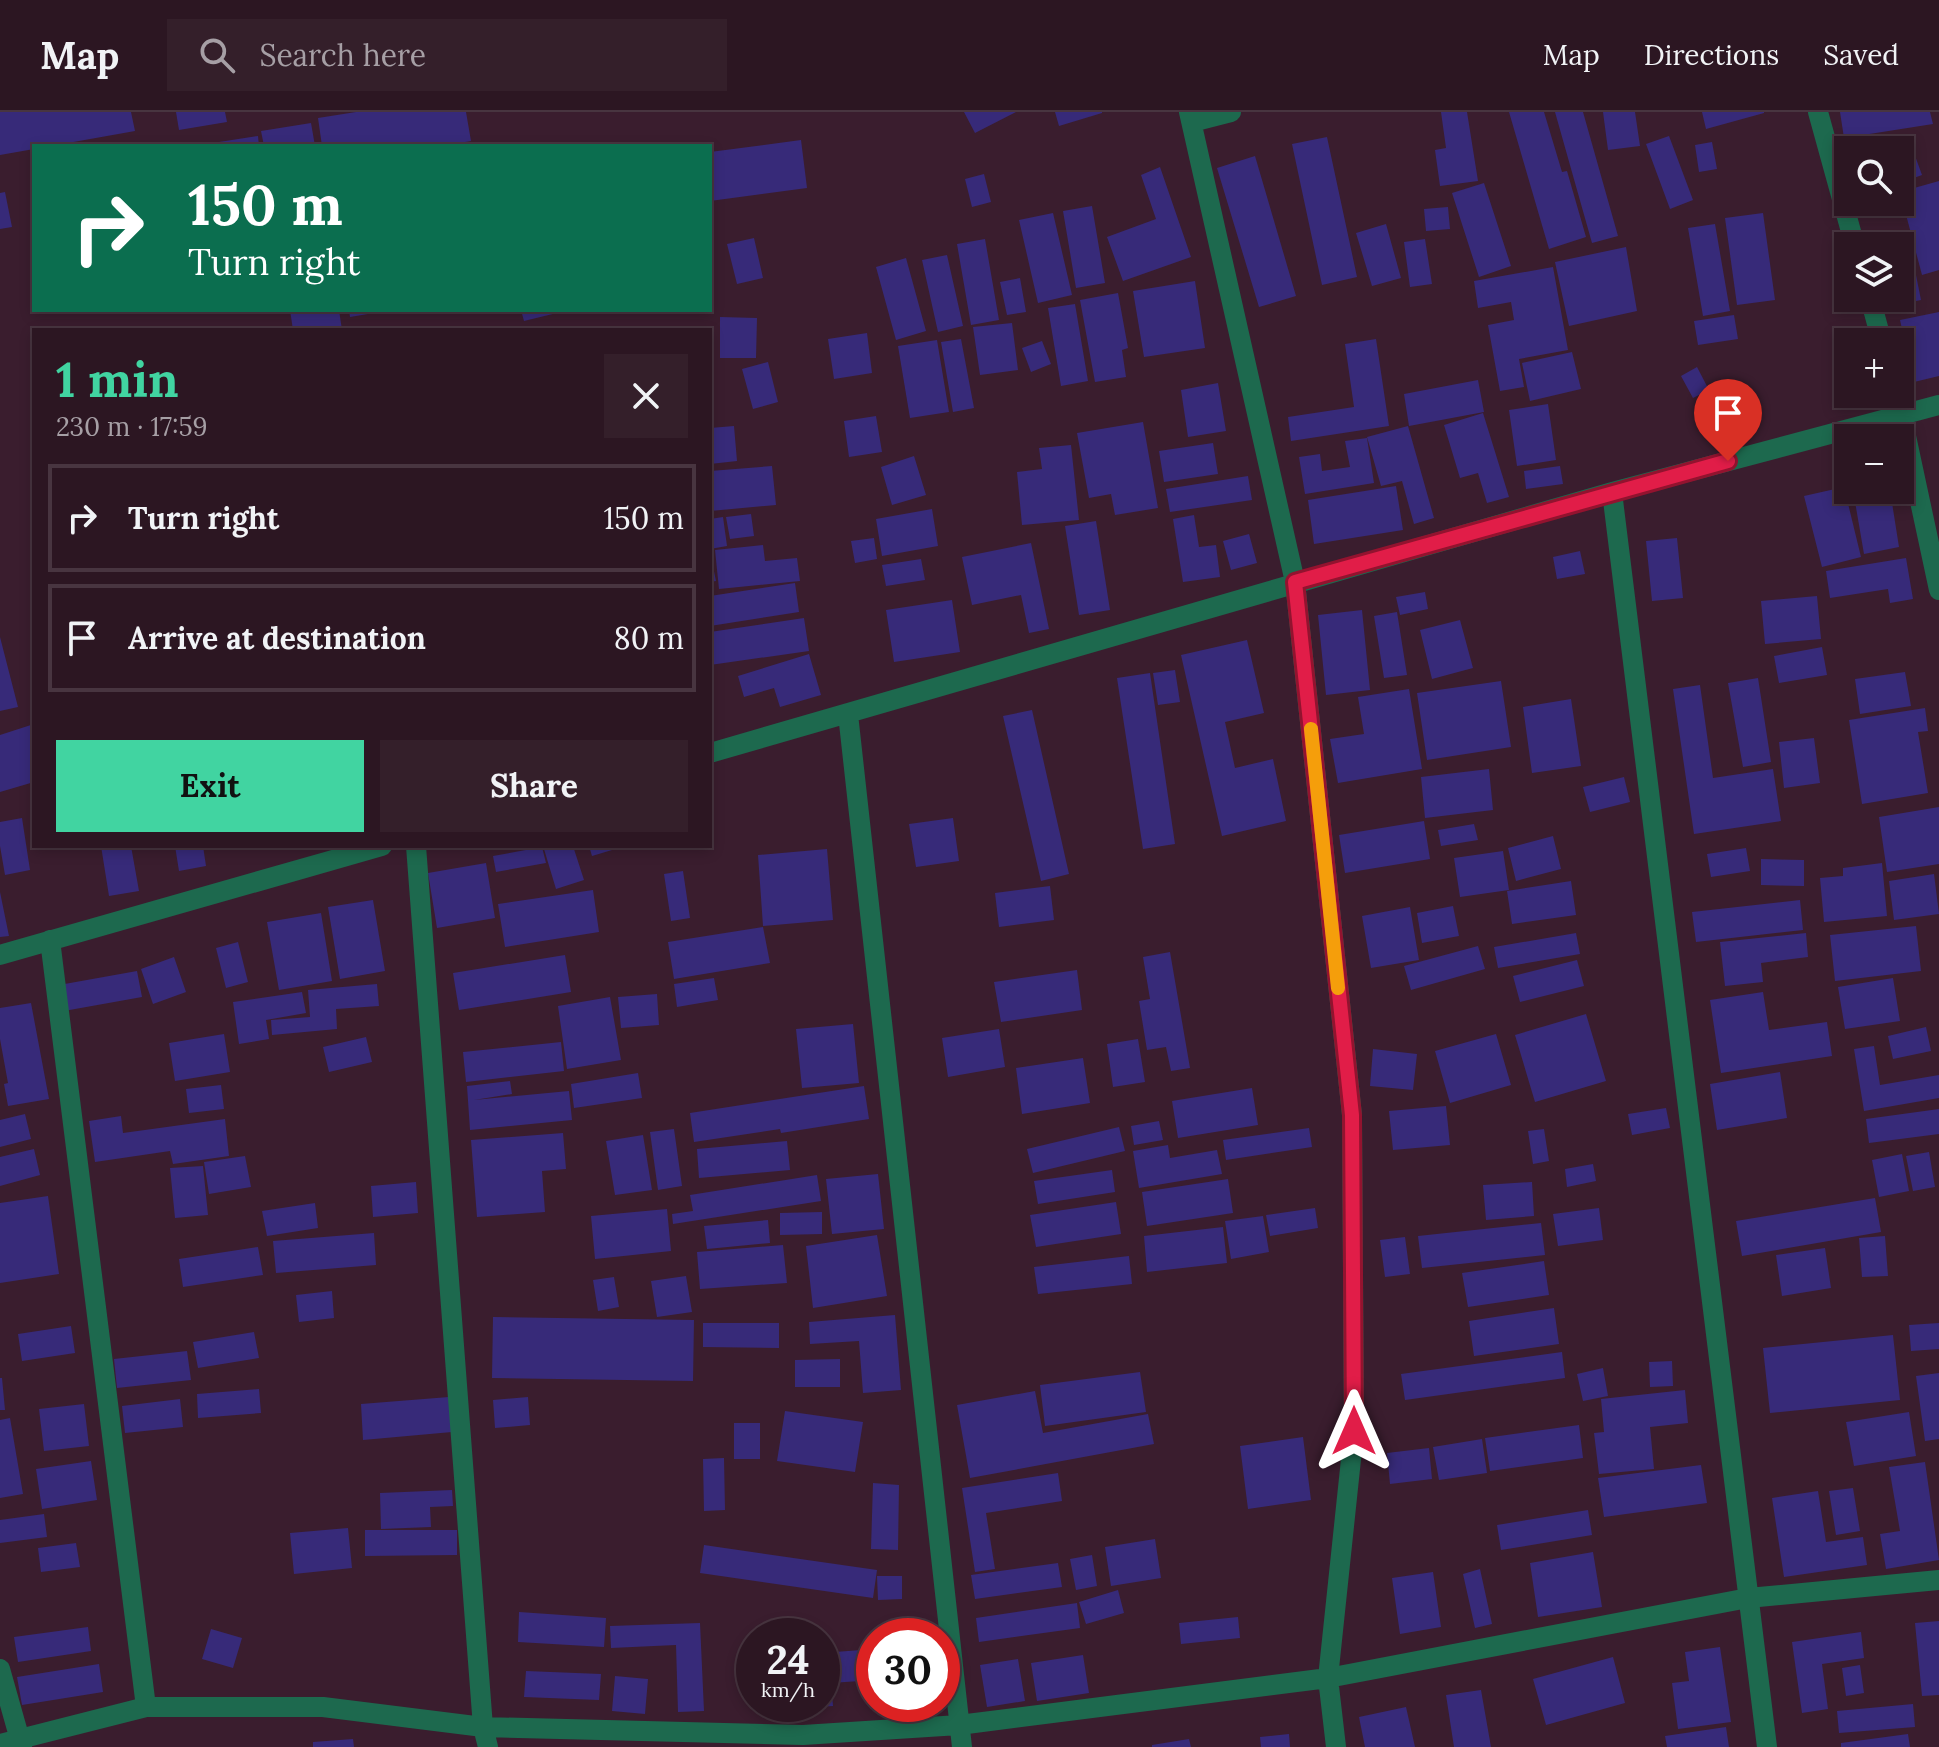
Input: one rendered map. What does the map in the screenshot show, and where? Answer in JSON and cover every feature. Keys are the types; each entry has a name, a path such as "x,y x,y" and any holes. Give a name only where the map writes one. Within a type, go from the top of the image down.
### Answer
{"street":[{"path":"1231,112 1190,117 1295,582 1352,1115 1354,1431 1328,1678 1336,1747"},
{"path":"1818,112 1851,232"},
{"path":"712,752 1612,492 1939,405"},
{"path":"1901,408 1939,590"},
{"path":"1612,492 1767,1747"},
{"path":"848,714 962,1747"},
{"path":"0,955 375,848"},
{"path":"416,848 486,1737"},
{"path":"50,940 146,1707"},
{"path":"0,1669 14,1743 146,1707 323,1707 486,1737 803,1735 959,1725 1328,1678 1748,1598 1939,1580"}],"building":[{"path":"0,112 131,112 135,131 62,144 32,144 32,149 0,155"},
{"path":"176,112 225,112 227,122 179,130"},
{"path":"356,112 466,112 471,141 454,144 322,144 318,118"},
{"path":"964,112 1016,112 975,133"},
{"path":"1055,112 1102,112 1102,113 1059,126"},
{"path":"1441,112 1467,112 1478,181 1440,186 1435,150 1446,148"},
{"path":"1509,112 1544,112 1562,172 1567,171 1586,237 1549,249"},
{"path":"1555,112 1583,112 1618,236 1592,243"},
{"path":"1603,112 1635,112 1640,146 1608,150"},
{"path":"1702,112 1764,112 1764,113 1706,129"},
{"path":"1840,112 1930,112 1933,124 1857,136 1844,136"},
{"path":"311,123 315,144 264,144 261,131"},
{"path":"258,136 259,144 206,144"},
{"path":"1669,136 1693,200 1670,209 1646,144"},
{"path":"1327,137 1357,277 1322,285 1292,144"},
{"path":"801,140 807,188 712,201 712,152"},
{"path":"1712,142 1717,169 1699,172 1695,145"},
{"path":"1914,153 1922,175 1914,178"},
{"path":"1255,156 1296,296 1259,307 1217,168"},
{"path":"1160,167 1191,257 1123,281 1107,237 1156,219 1141,175"},
{"path":"984,174 991,202 972,207 965,179"},
{"path":"1939,181 1939,270 1922,275 1914,232 1911,232 1906,216 1914,216 1914,188"},
{"path":"1484,183 1511,266 1479,277 1452,193"},
{"path":"5,192 12,227 0,229 0,193"},
{"path":"1092,206 1105,283 1076,288 1063,211"},
{"path":"1448,207 1450,229 1426,231 1424,209"},
{"path":"1053,213 1072,295 1038,303 1019,220"},
{"path":"1763,213 1775,300 1737,305 1725,218"},
{"path":"1386,224 1401,278 1372,286 1356,233"},
{"path":"1715,224 1730,311 1703,316 1688,228"},
{"path":"754,238 763,278 737,284 727,244"},
{"path":"985,239 999,320 971,325 957,244"},
{"path":"1425,239 1432,284 1410,287 1404,242"},
{"path":"1626,247 1637,311 1569,326 1555,262"},
{"path":"947,255 963,326 938,332 922,260"},
{"path":"906,258 926,331 896,340 876,267"},
{"path":"1914,265 1921,300 1914,301"},
{"path":"1553,267 1568,350 1519,359 1524,387 1500,391 1488,325 1514,320 1511,302 1478,308 1474,281"},
{"path":"1020,278 1026,312 1007,315 1000,282"},
{"path":"1195,281 1205,348 1144,357 1133,291"},
{"path":"1118,293 1128,348 1122,350 1126,377 1095,382 1080,300"},
{"path":"1075,304 1088,381 1061,386 1048,308"},
{"path":"290,312 339,312 342,328 293,328"},
{"path":"349,312 380,312 350,317"},
{"path":"522,312 561,312 524,321"},
{"path":"1939,312 1939,376 1914,382 1914,328 1902,328 1900,320"},
{"path":"1734,315 1738,339 1698,345 1694,321"},
{"path":"720,317 757,318 756,358 720,358"},
{"path":"1012,323 1018,370 980,375 973,327"},
{"path":"867,333 872,373 834,379 828,339"},
{"path":"961,339 974,408 953,412 941,342"},
{"path":"1376,339 1389,426 1291,441 1288,417 1354,407 1345,344"},
{"path":"937,340 949,412 910,418 898,346"},
{"path":"1042,341 1051,364 1031,372 1022,348"},
{"path":"1572,352 1581,389 1530,401 1522,363"},
{"path":"768,362 778,402 753,409 742,369"},
{"path":"1697,367 1709,390 1693,398 1681,376"},
{"path":"1478,380 1484,412 1409,426 1404,394"},
{"path":"1218,383 1226,431 1188,437 1181,390"},
{"path":"1548,404 1556,460 1517,466 1509,410"},
{"path":"1483,413 1509,497 1487,503 1478,473 1460,478 1444,425"},
{"path":"876,416 882,452 849,457 844,421"},
{"path":"1143,422 1158,508 1115,515 1111,494 1089,498 1077,433"},
{"path":"734,426 737,461 712,464 712,428"},
{"path":"1408,426 1434,518 1414,524 1402,481 1381,486 1367,437"},
{"path":"1367,438 1374,483 1305,494 1299,457 1320,454 1322,471 1350,467 1345,441"},
{"path":"1213,443 1218,474 1164,482 1159,451"},
{"path":"1071,445 1079,520 1022,525 1017,472 1042,469 1039,448"},
{"path":"914,456 926,495 892,505 881,467"},
{"path":"772,466 776,505 712,511 712,471"},
{"path":"1560,466 1563,484 1526,489 1524,471"},
{"path":"1248,476 1252,500 1170,512 1166,489"},
{"path":"1396,486 1403,530 1314,544 1308,500"},
{"path":"1834,489 1834,504 1848,504 1861,557 1822,567 1804,496"},
{"path":"1855,504 1892,504 1899,547 1864,554"},
{"path":"932,509 938,546 882,556 876,519"},
{"path":"751,514 754,536 730,539 726,517"},
{"path":"1194,515 1199,547 1216,545 1220,577 1183,582 1173,519"},
{"path":"723,517 727,546 712,549 712,519"},
{"path":"1096,521 1110,610 1079,615 1065,526"},
{"path":"1249,534 1257,563 1231,570 1223,541"},
{"path":"874,538 877,559 855,563 851,541"},
{"path":"1677,538 1683,598 1652,601 1646,541"},
{"path":"1031,543 1049,629 1029,633 1021,595 972,605 962,557"},
{"path":"763,545 765,561 797,558 800,581 719,589 715,550"},
{"path":"1580,551 1585,574 1557,579 1553,557"},
{"path":"1906,558 1913,599 1890,603 1888,589 1830,598 1826,571"},
{"path":"921,559 925,580 886,586 882,565"},
{"path":"795,583 799,612 712,626 712,596"},
{"path":"1425,592 1428,609 1400,615 1396,597"},
{"path":"1817,596 1821,639 1765,644 1761,601"},
{"path":"952,600 960,652 894,662 886,610"},
{"path":"1362,610 1370,690 1326,695 1318,615"},
{"path":"1397,612 1407,675 1384,678 1374,616"},
{"path":"804,618 809,651 712,665 712,632"},
{"path":"1460,620 1473,668 1432,679 1420,630"},
{"path":"0,637 18,707 0,711"},
{"path":"1247,640 1264,713 1225,722 1235,768 1273,759 1286,821 1222,836 1181,655"},
{"path":"1822,647 1827,675 1779,683 1774,656"},
{"path":"809,654 821,695 780,707 774,688 744,697 738,676"},
{"path":"1175,670 1180,702 1158,705 1153,673"},
{"path":"1905,672 1911,706 1860,714 1855,679"},
{"path":"1150,673 1175,844 1143,849 1117,678"},
{"path":"1758,678 1771,762 1743,767 1728,683"},
{"path":"1501,681 1511,747 1427,760 1417,693"},
{"path":"1700,685 1713,778 1773,769 1781,821 1694,834 1673,689"},
{"path":"1409,689 1422,769 1338,783 1330,739 1364,734 1358,697"},
{"path":"1571,699 1581,766 1532,773 1523,707"},
{"path":"1925,708 1928,731 1918,732 1928,793 1862,804 1849,720"},
{"path":"1032,710 1069,874 1041,881 1003,716"},
{"path":"32,725 32,783 0,792 0,735"},
{"path":"1814,738 1820,783 1784,788 1779,742"},
{"path":"1489,769 1493,810 1425,818 1421,777"},
{"path":"1624,777 1630,802 1590,812 1583,787"},
{"path":"1939,807 1939,864 1887,872 1879,817"},
{"path":"22,818 30,870 5,875 0,822"},
{"path":"953,818 959,861 916,867 909,824"},
{"path":"1424,821 1430,859 1345,873 1339,835"},
{"path":"1474,824 1478,840 1441,846 1438,830"},
{"path":"1553,836 1561,869 1516,881 1508,848"},
{"path":"101,848 131,848 139,891 109,896"},
{"path":"175,848 203,848 206,866 179,871"},
{"path":"542,848 546,863 496,872 493,856"},
{"path":"574,848 584,880 556,889 544,849"},
{"path":"590,848 619,848 592,856"},
{"path":"1746,848 1750,871 1711,877 1707,854"},
{"path":"827,849 833,920 763,926 758,855"},
{"path":"1503,851 1509,890 1460,897 1454,858"},
{"path":"1761,859 1804,860 1804,886 1761,885"},
{"path":"486,863 495,918 437,928 428,873"},
{"path":"1882,863 1887,916 1824,922 1820,878 1843,876 1843,868"},
{"path":"683,871 690,918 671,921 664,874"},
{"path":"1934,874 1939,914 1894,920 1889,881"},
{"path":"1571,881 1576,915 1512,924 1507,891"},
{"path":"1050,886 1054,920 999,927 995,893"},
{"path":"593,890 599,932 505,947 498,904"},
{"path":"0,892 9,936 0,937"},
{"path":"373,900 385,971 340,979 328,907"},
{"path":"1800,900 1803,930 1696,942 1692,912"},
{"path":"1453,906 1459,936 1422,943 1417,913"},
{"path":"1410,907 1419,960 1371,968 1362,916"},
{"path":"321,913 332,981 279,990 267,922"},
{"path":"1916,926 1921,971 1835,981 1830,935"},
{"path":"763,927 770,963 674,979 668,942"},
{"path":"1576,933 1580,954 1498,968 1494,947"},
{"path":"1806,933 1808,957 1761,963 1763,982 1725,986 1720,942"},
{"path":"238,942 248,982 226,988 216,948"},
{"path":"1478,946 1485,969 1411,990 1404,966"},
{"path":"1170,952 1190,1068 1171,1071 1166,1047 1147,1050 1139,1001 1150,999 1143,957"},
{"path":"565,955 571,992 459,1010 453,973"},
{"path":"174,957 186,992 153,1004 141,969"},
{"path":"1577,960 1584,986 1520,1002 1513,976"},
{"path":"1077,970 1082,1010 1001,1022 994,982"},
{"path":"137,971 142,997 64,1011 59,985"},
{"path":"714,978 718,1000 677,1007 674,984"},
{"path":"1893,978 1900,1021 1845,1029 1838,987"},
{"path":"377,984 379,1006 336,1009 337,1029 272,1035 271,1020 310,1017 308,990"},
{"path":"302,992 306,1013 266,1020 269,1039 239,1044 233,1002"},
{"path":"1763,992 1769,1030 1827,1022 1832,1056 1721,1073 1710,1000"},
{"path":"657,994 659,1025 621,1028 618,997"},
{"path":"610,997 621,1060 567,1069 558,1006"},
{"path":"31,1003 49,1099 8,1106 4,1084 8,1083 0,1039 0,1008"},
{"path":"1586,1014 1606,1081 1535,1102 1515,1035"},
{"path":"853,1024 859,1083 802,1088 796,1029"},
{"path":"1926,1027 1931,1051 1893,1059 1888,1036"},
{"path":"999,1029 1005,1067 948,1077 942,1038"},
{"path":"224,1034 230,1072 175,1081 169,1043"},
{"path":"1496,1034 1511,1085 1450,1103 1435,1051"},
{"path":"366,1037 372,1062 329,1072 323,1047"},
{"path":"1138,1039 1145,1082 1113,1087 1107,1044"},
{"path":"561,1042 564,1071 466,1082 463,1052"},
{"path":"1874,1046 1880,1085 1939,1075 1939,1098 1864,1111 1854,1049"},
{"path":"1373,1049 1417,1054 1413,1090 1370,1086"},
{"path":"1083,1058 1090,1103 1022,1114 1016,1068"},
{"path":"1780,1072 1787,1118 1717,1130 1710,1084"},
{"path":"638,1073 642,1098 574,1108 571,1084"},
{"path":"510,1081 512,1094 474,1100 569,1091 572,1120 470,1130 467,1086"},
{"path":"221,1085 224,1109 189,1113 186,1089"},
{"path":"864,1086 869,1119 781,1133 780,1129 694,1142 690,1113"},
{"path":"1252,1088 1258,1125 1178,1138 1172,1101"},
{"path":"1446,1106 1450,1145 1393,1150 1389,1111"},
{"path":"1666,1108 1670,1128 1632,1135 1628,1114"},
{"path":"1939,1109 1939,1134 1869,1143 1866,1119"},
{"path":"25,1114 31,1139 0,1147 0,1120"},
{"path":"121,1116 123,1133 225,1119 229,1156 173,1164 170,1151 95,1162 89,1121"},
{"path":"1159,1121 1163,1140 1134,1145 1131,1126"},
{"path":"1119,1127 1125,1151 1033,1173 1027,1149"},
{"path":"1309,1128 1312,1147 1226,1160 1223,1140"},
{"path":"674,1129 682,1186 658,1190 650,1132"},
{"path":"1544,1129 1549,1161 1533,1164 1528,1131"},
{"path":"563,1133 566,1169 542,1171 545,1212 477,1217 471,1140"},
{"path":"643,1135 652,1190 615,1195 606,1141"},
{"path":"787,1141 790,1170 699,1178 697,1149"},
{"path":"1168,1145 1170,1158 1217,1150 1222,1174 1139,1188 1133,1151"},
{"path":"34,1149 40,1175 0,1186 0,1157"},
{"path":"1929,1152 1935,1187 1913,1191 1906,1156"},
{"path":"1902,1154 1909,1191 1879,1197 1872,1160"},
{"path":"245,1156 251,1187 209,1194 204,1162"},
{"path":"1593,1164 1596,1181 1567,1187 1565,1169"},
{"path":"203,1166 208,1215 175,1218 170,1168"},
{"path":"1112,1170 1115,1192 1038,1204 1034,1181"},
{"path":"878,1174 884,1229 832,1234 826,1179"},
{"path":"817,1175 821,1201 673,1224 672,1214 693,1211 690,1195"},
{"path":"1228,1179 1233,1213 1147,1226 1142,1192"},
{"path":"416,1182 418,1213 373,1217 371,1186"},
{"path":"1532,1182 1534,1216 1486,1220 1483,1185"},
{"path":"48,1196 59,1274 0,1283 0,1203"},
{"path":"1875,1198 1881,1232 1742,1256 1736,1221"},
{"path":"1116,1202 1121,1234 1036,1247 1030,1215"},
{"path":"315,1203 318,1228 267,1236 262,1211"},
{"path":"1315,1208 1318,1228 1270,1236 1266,1215"},
{"path":"1599,1208 1603,1240 1558,1246 1553,1214"},
{"path":"667,1209 671,1251 595,1259 591,1216"},
{"path":"822,1212 822,1234 780,1235 780,1213"},
{"path":"1263,1216 1269,1252 1231,1259 1225,1221"},
{"path":"768,1220 770,1243 707,1249 704,1226"},
{"path":"1541,1223 1545,1255 1422,1268 1418,1236"},
{"path":"1223,1227 1227,1263 1147,1272 1144,1236"},
{"path":"374,1233 376,1265 276,1273 273,1241"},
{"path":"877,1235 887,1296 813,1308 806,1246"},
{"path":"1885,1236 1888,1276 1862,1277 1859,1238"},
{"path":"1405,1237 1410,1274 1385,1277 1380,1240"},
{"path":"783,1245 787,1283 700,1289 697,1252"},
{"path":"258,1247 263,1275 183,1287 179,1259"},
{"path":"1825,1248 1831,1288 1782,1296 1776,1255"},
{"path":"1129,1256 1132,1284 1038,1294 1034,1267"},
{"path":"1544,1261 1549,1295 1468,1307 1462,1273"},
{"path":"686,1276 692,1312 657,1317 651,1281"},
{"path":"614,1277 619,1307 598,1311 593,1280"},
{"path":"332,1291 334,1318 299,1322 296,1295"},
{"path":"1554,1308 1559,1344 1474,1356 1469,1321"},
{"path":"895,1315 901,1390 863,1393 859,1341 810,1344 809,1322"},
{"path":"493,1317 694,1320 693,1381 492,1378"},
{"path":"703,1323 779,1323 779,1348 703,1347"},
{"path":"1939,1323 1939,1349 1911,1351 1909,1325"},
{"path":"71,1326 75,1353 22,1361 18,1334"},
{"path":"254,1332 259,1358 198,1368 193,1342"},
{"path":"1893,1335 1900,1400 1770,1413 1763,1348"},
{"path":"187,1351 191,1380 117,1388 114,1359"},
{"path":"1562,1352 1565,1378 1405,1400 1401,1374"},
{"path":"840,1359 840,1387 795,1387 795,1360"},
{"path":"1672,1361 1673,1386 1650,1387 1649,1362"},
{"path":"1603,1368 1608,1396 1583,1401 1577,1374"},
{"path":"1140,1372 1146,1412 1045,1426 1040,1385"},
{"path":"1939,1373 1939,1439 1925,1441 1916,1376"},
{"path":"2,1378 5,1410 0,1410"},
{"path":"259,1389 261,1413 198,1418 197,1394"},
{"path":"1685,1390 1688,1423 1650,1427 1654,1469 1599,1474 1594,1433 1604,1432 1601,1399"},
{"path":"1035,1391 1043,1433 1148,1414 1154,1444 970,1478 957,1405"},
{"path":"449,1397 452,1432 363,1440 361,1404"},
{"path":"528,1397 530,1425 495,1428 493,1400"},
{"path":"180,1399 183,1427 125,1433 122,1406"},
{"path":"84,1404 89,1446 44,1451 39,1409"},
{"path":"785,1411 863,1422 855,1472 777,1461"},
{"path":"1909,1412 1916,1456 1854,1466 1846,1422"},
{"path":"10,1418 23,1494 0,1498 0,1420"},
{"path":"734,1423 760,1423 760,1459 734,1459"},
{"path":"1579,1425 1583,1458 1490,1471 1485,1438"},
{"path":"1303,1437 1311,1500 1248,1509 1240,1446"},
{"path":"1482,1439 1487,1473 1439,1480 1433,1447"},
{"path":"1429,1448 1432,1479 1390,1484 1387,1453"},
{"path":"724,1458 725,1510 704,1511 703,1459"},
{"path":"91,1461 97,1500 42,1509 36,1469"},
{"path":"1925,1462 1939,1560 1886,1569 1880,1534 1900,1531 1889,1467"},
{"path":"1701,1465 1707,1503 1604,1517 1598,1478"},
{"path":"1058,1473 1062,1501 986,1513 995,1569 975,1572 962,1488"},
{"path":"873,1483 899,1485 898,1550 871,1549"},
{"path":"1853,1488 1860,1531 1836,1535 1829,1491"},
{"path":"452,1490 453,1506 430,1507 431,1527 381,1529 380,1493"},
{"path":"1818,1491 1826,1542 1863,1537 1867,1565 1784,1577 1772,1498"},
{"path":"1588,1510 1592,1535 1501,1550 1497,1525"},
{"path":"44,1514 47,1537 0,1543 0,1520"},
{"path":"348,1528 352,1568 294,1574 290,1533"},
{"path":"365,1530 457,1530 457,1555 365,1556"},
{"path":"1155,1539 1161,1578 1111,1586 1105,1547"},
{"path":"76,1543 80,1567 41,1572 38,1548"},
{"path":"704,1545 877,1570 873,1598 700,1573"},
{"path":"1593,1552 1602,1607 1538,1617 1530,1563"},
{"path":"1092,1555 1097,1586 1076,1590 1070,1559"},
{"path":"1058,1563 1062,1587 975,1599 971,1575"},
{"path":"1480,1569 1492,1624 1475,1628 1463,1574"},
{"path":"1433,1572 1441,1627 1400,1634 1392,1578"},
{"path":"877,1576 902,1576 902,1599 878,1600"},
{"path":"1118,1590 1124,1613 1086,1624 1079,1602"},
{"path":"1077,1603 1080,1628 979,1642 976,1618"},
{"path":"519,1612 606,1618 604,1647 518,1642"},
{"path":"1238,1617 1240,1638 1181,1644 1179,1623"},
{"path":"1939,1621 1939,1695 1922,1696 1915,1623"},
{"path":"700,1623 704,1711 678,1712 676,1645 611,1648 610,1626"},
{"path":"88,1627 91,1651 18,1662 14,1637"},
{"path":"211,1629 242,1638 233,1668 202,1659"},
{"path":"1861,1632 1864,1658 1822,1664 1828,1709 1802,1713 1792,1642"},
{"path":"1720,1647 1731,1722 1678,1729 1672,1683 1689,1681 1685,1652"},
{"path":"856,1650 856,1681 840,1682 840,1652"},
{"path":"1083,1655 1089,1693 1037,1701 1031,1663"},
{"path":"1613,1657 1625,1703 1546,1725 1533,1679"},
{"path":"1018,1659 1025,1701 987,1707 980,1665"},
{"path":"99,1664 103,1692 22,1705 17,1677"},
{"path":"1860,1665 1864,1693 1846,1696 1842,1668"},
{"path":"526,1671 601,1674 599,1700 524,1697"},
{"path":"615,1676 648,1679 645,1714 612,1711"},
{"path":"1481,1690 1491,1747 1454,1747 1446,1695"},
{"path":"1913,1704 1915,1727 1839,1733 1837,1711"},
{"path":"1406,1707 1415,1747 1365,1747 1359,1717"},
{"path":"1726,1727 1729,1747 1667,1747 1665,1736"},
{"path":"1289,1734 1290,1747 1261,1747 1260,1737"},
{"path":"1908,1734 1910,1747 1841,1747 1841,1743"},
{"path":"353,1739 354,1747 313,1747 313,1742"},
{"path":"1189,1739 1191,1747 1152,1747 1152,1745"}],"slow traffic":[{"path":"1311,729 1338,988"}],"route":[{"path":"1354,1431 1352,1115 1295,582 1728,461"}]}
